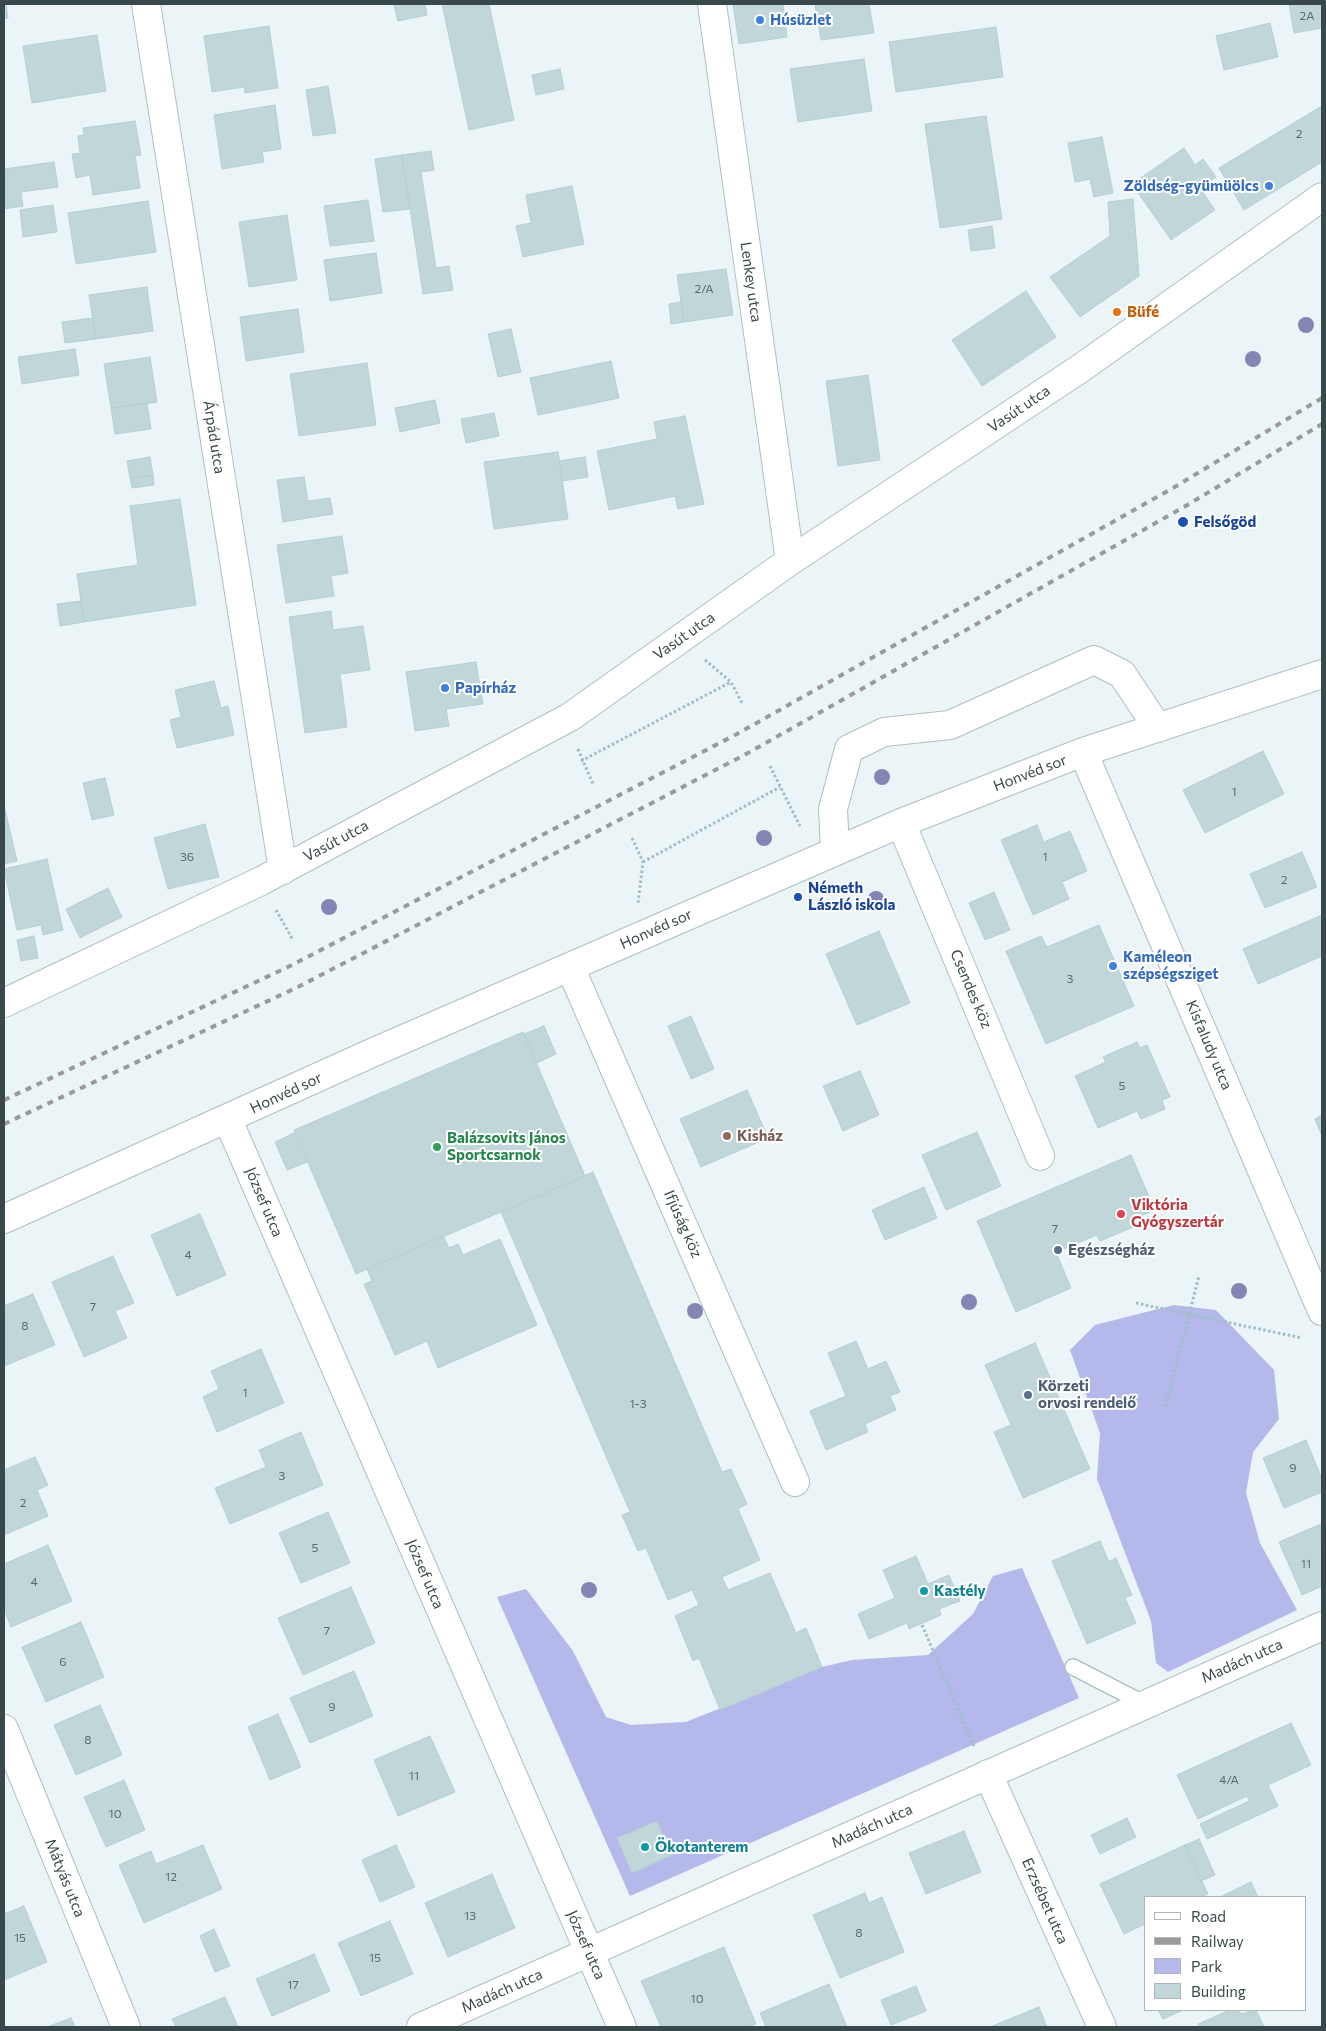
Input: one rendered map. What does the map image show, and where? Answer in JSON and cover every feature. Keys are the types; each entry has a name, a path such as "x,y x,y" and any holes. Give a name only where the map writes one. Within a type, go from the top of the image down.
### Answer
{"street":[{"name":"Árpád utca","path":"146,4 283,870"},
{"name":"Lenkey utca","path":"712,4 790,561"},
{"name":"Vasút utca","path":"4,1003 283,870 570,717 790,561 1081,368 1322,197"},
{"path":"826,854 833,809 849,749 884,732 950,725 1094,660 1122,674 1158,728"},
{"name":"Honvéd sor","path":"4,1219 228,1120 374,1052 901,822 1083,752 1322,674"},
{"name":"Kisfaludy utca","path":"1083,752 1322,1311"},
{"name":"Csendes köz","path":"901,822 1040,1156"},
{"name":"Ifjúság köz","path":"570,967 795,1482"},
{"name":"József utca","path":"228,1120 622,2027"},
{"name":"Madách utca","path":"421,2027 1322,1626"},
{"name":"Mátyás utca","path":"4,1729 126,2027"},
{"name":"Erzsébet utca","path":"988,1774 1102,2027"}],"lane":[{"path":"1073,1667 1146,1704"}],"path":[{"path":"680,639 731,682 743,705"},
{"path":"581,761 731,682"},
{"path":"770,766 780,787 826,854"},
{"path":"644,862 780,787"},
{"path":"632,838 644,862 637,900 648,932"},
{"path":"1166,1406 1200,1276"},
{"path":"1136,1303 1306,1339"},
{"path":"922,1625 975,1747"}],"green space":[{"path":"1174,1305 1216,1310 1274,1370 1279,1419 1253,1452 1246,1493 1260,1543 1297,1610 1168,1672 1156,1663 1151,1621 1097,1479 1100,1433 1070,1350 1095,1325"},
{"path":"1022,1568 1079,1698 630,1896 497,1597 526,1589 573,1651 606,1717 631,1725 686,1722 822,1667 852,1660 928,1655 973,1614 993,1576"}],"building":[{"path":"4,4 6,4 8,18 4,19"},
{"path":"425,4 427,15 398,21 394,5"},
{"path":"442,4 489,4 514,120 469,130"},
{"name":"Húsüzlet","path":"733,4 783,4 787,37 739,44"},
{"path":"815,4 869,4 874,33 821,40"},
{"path":"1289,4 1322,4 1322,28 1294,33"},
{"path":"1270,23 1278,57 1224,70 1216,36"},
{"path":"269,26 278,88 245,93 244,87 212,92 204,36"},
{"path":"996,27 1003,77 896,92 889,42"},
{"path":"97,35 106,91 32,103 23,46"},
{"path":"864,59 872,111 798,122 790,69"},
{"path":"560,69 564,89 536,95 532,75"},
{"path":"328,86 336,133 313,136 306,90"},
{"path":"275,105 281,149 262,152 264,162 222,169 214,115"},
{"path":"1322,106 1322,162 1244,210 1219,168"},
{"path":"986,116 1002,219 940,228 925,124"},
{"path":"135,121 141,155 135,156 140,188 93,195 90,175 76,178 72,154 80,153 78,136 84,135 83,128"},
{"path":"1102,137 1113,193 1094,197 1090,179 1075,182 1068,143"},
{"path":"1184,148 1195,165 1203,159 1216,177 1200,188 1215,210 1171,240 1132,184"},
{"path":"431,151 434,170 421,172 436,268 449,266 453,290 423,294 402,155"},
{"path":"402,155 410,209 383,212 375,159"},
{"path":"54,162 58,187 21,192 23,206 4,209 4,169"},
{"path":"572,186 584,244 523,257 516,226 531,223 526,195"},
{"path":"1133,199 1139,276 1080,317 1050,277 1110,236 1108,202"},
{"path":"368,200 374,241 330,246 324,206"},
{"path":"148,201 156,252 76,264 68,213"},
{"path":"53,205 57,232 23,237 20,210"},
{"path":"287,215 297,280 249,287 239,222"},
{"path":"992,226 995,248 971,251 968,230"},
{"path":"376,253 382,293 330,301 324,260"},
{"path":"726,269 733,315 684,322 677,275"},
{"path":"147,287 153,331 96,339 89,295"},
{"path":"1026,291 1056,337 982,386 952,340"},
{"path":"681,302 684,322 671,324 669,304"},
{"path":"298,309 304,352 246,361 240,317"},
{"path":"93,318 96,339 65,343 62,322"},
{"path":"511,329 521,372 498,377 488,334"},
{"path":"75,349 79,375 22,384 18,357"},
{"path":"150,357 157,402 111,408 104,364"},
{"path":"611,361 619,398 538,415 530,378"},
{"path":"367,363 376,425 299,436 290,374"},
{"path":"868,375 880,460 838,466 826,381"},
{"path":"435,400 440,423 400,432 395,408"},
{"path":"147,403 151,429 115,434 111,408"},
{"path":"494,413 499,436 466,443 461,419"},
{"path":"685,416 704,504 678,509 675,496 609,510 597,451 657,439 654,422"},
{"path":"558,452 568,519 494,529 484,462"},
{"path":"150,457 153,475 130,478 127,461"},
{"path":"585,457 588,477 562,481 559,461"},
{"path":"153,475 154,485 132,488 130,478"},
{"path":"304,477 308,501 330,498 333,514 283,522 277,480"},
{"path":"180,499 196,605 84,622 77,574 138,565 130,506"},
{"path":"342,536 348,573 331,576 334,596 286,603 277,545"},
{"path":"81,601 84,622 60,626 57,604"},
{"path":"331,611 333,630 363,626 370,670 340,674 347,727 305,733 289,617"},
{"name":"Papírház","path":"476,662 483,704 446,709 449,726 415,731 406,672"},
{"path":"214,681 221,708 228,706 234,735 177,748 170,720 181,717 175,690"},
{"path":"1263,751 1284,794 1205,833 1183,790"},
{"path":"105,778 114,815 92,820 83,783"},
{"path":"4,805 17,861 4,864"},
{"path":"205,824 219,877 168,889 154,838"},
{"path":"1037,825 1044,842 1070,831 1087,871 1062,882 1069,899 1033,915 1001,840"},
{"path":"1302,852 1317,887 1265,908 1250,874"},
{"path":"47,859 63,930 43,935 41,925 17,930 4,869"},
{"path":"108,888 122,917 80,938 66,909"},
{"path":"994,892 1010,930 985,940 969,903"},
{"path":"1322,915 1322,956 1258,984 1243,949"},
{"path":"1099,925 1134,1006 1046,1044 1006,951 1041,936 1047,947"},
{"path":"879,931 910,1003 857,1025 826,954"},
{"path":"34,936 38,958 21,961 17,940"},
{"path":"691,1016 714,1069 691,1079 668,1026"},
{"path":"544,1026 556,1054 537,1063 524,1034"},
{"name":"Balázsovits János Sportcsarnok","path":"523,1032 585,1176 356,1274 294,1130"},
{"path":"1137,1042 1140,1048 1147,1045 1170,1097 1162,1100 1165,1109 1141,1119 1137,1111 1098,1128 1075,1076 1106,1062 1103,1057"},
{"path":"860,1071 879,1115 843,1131 823,1086"},
{"path":"747,1090 768,1138 701,1167 680,1119"},
{"path":"1322,1115 1322,1136 1315,1119"},
{"path":"977,1132 1001,1186 946,1210 922,1155"},
{"path":"294,1133 307,1162 287,1170 275,1142"},
{"path":"1131,1155 1155,1210 1141,1216 1143,1223 1100,1241 1097,1235 1056,1252 1071,1288 1016,1312 977,1221"},
{"path":"593,1172 722,1472 731,1469 747,1504 738,1509 760,1560 722,1577 728,1590 770,1573 796,1633 806,1628 822,1667 720,1710 699,1658 693,1661 675,1616 699,1605 692,1590 668,1600 646,1548 638,1551 622,1515 630,1512 501,1212"},
{"path":"924,1187 937,1218 885,1240 872,1210"},
{"path":"200,1214 226,1275 177,1296 151,1235"},
{"path":"443,1236 449,1248 458,1244 463,1255 500,1239 537,1325 438,1368 427,1341 395,1355 364,1284 372,1281 367,1269"},
{"path":"113,1256 134,1303 115,1311 127,1338 84,1357 52,1282"},
{"path":"33,1294 55,1345 4,1366 4,1306"},
{"path":"856,1341 868,1369 886,1361 900,1392 890,1396 896,1410 865,1424 868,1432 826,1450 810,1411 846,1396 828,1353"},
{"name":"Körzeti orvosi rendelő","path":"1035,1343 1090,1469 1023,1498 994,1432 1011,1425 985,1365"},
{"path":"261,1349 284,1403 217,1432 203,1397 219,1389 211,1371"},
{"path":"301,1432 323,1485 230,1524 215,1488 266,1467 259,1450"},
{"path":"1306,1440 1322,1479 1322,1492 1284,1508 1263,1458"},
{"path":"35,1457 48,1485 37,1490 48,1516 4,1535 4,1470"},
{"path":"328,1512 350,1563 301,1583 279,1533"},
{"path":"1321,1524 1322,1586 1302,1595 1279,1542"},
{"path":"1100,1541 1109,1562 1116,1558 1132,1595 1125,1598 1136,1623 1087,1644 1052,1561"},
{"path":"48,1545 72,1601 11,1627 4,1609 4,1564"},
{"name":"Kastély","path":"916,1556 928,1584 949,1575 960,1601 939,1609 941,1615 909,1629 907,1623 869,1639 858,1614 895,1598 883,1570"},
{"path":"351,1587 375,1643 303,1675 278,1618"},
{"path":"81,1622 104,1677 46,1702 22,1647"},
{"path":"354,1671 373,1716 310,1743 290,1698"},
{"path":"100,1705 122,1755 76,1775 54,1725"},
{"path":"278,1714 301,1767 270,1780 248,1727"},
{"path":"1291,1723 1311,1765 1268,1785 1278,1806 1207,1839 1200,1824 1249,1801 1247,1796 1198,1819 1177,1775"},
{"path":"430,1736 455,1792 398,1816 374,1760"},
{"path":"124,1780 145,1830 106,1847 84,1797"},
{"path":"1127,1818 1136,1837 1100,1854 1091,1835"},
{"name":"Ökotanterem","path":"657,1821 672,1855 632,1873 617,1838"},
{"path":"964,1831 981,1872 926,1894 909,1853"},
{"path":"1199,1839 1215,1875 1201,1881 1185,1845"},
{"path":"203,1845 222,1889 144,1923 119,1865 151,1851 156,1864"},
{"path":"396,1845 415,1887 380,1902 362,1860"},
{"path":"1185,1845 1208,1894 1204,1896 1144,1896 1144,1924 1124,1934 1100,1884"},
{"path":"492,1874 515,1928 448,1957 425,1903"},
{"path":"1251,1882 1258,1896 1222,1896"},
{"path":"865,1893 869,1903 882,1897 904,1952 840,1978 813,1915"},
{"path":"24,1906 47,1962 4,1980 4,1914"},
{"path":"390,1921 413,1974 361,1996 338,1943"},
{"path":"214,1929 230,1966 215,1972 200,1936"},
{"path":"724,1947 756,2024 748,2027 661,2027 641,1981"},
{"path":"314,1954 330,1991 272,2016 256,1979"},
{"path":"829,1984 847,2027 766,2027 760,2013"},
{"path":"916,1986 926,2011 891,2025 881,2000"},
{"path":"225,1997 238,2027 176,2027 172,2019"},
{"path":"1039,2007 1047,2027 990,2027"},
{"path":"1159,2011 1181,2011 1163,2019"},
{"path":"1228,2011 1240,2011 1241,2014 1256,2011 1264,2027 1200,2027 1198,2024"},
{"path":"71,2018 75,2027 47,2027"}],"railway":[{"path":"4,1100 288,967 737,734 1173,488 1322,398"},
{"path":"4,1124 298,987 748,753 1184,507 1322,424"}],"place":[{"name":"Húsüzlet","path":"760,20"},
{"name":"Zöldség-gyümüölcs","path":"1269,186"},
{"name":"Büfé","path":"1117,312"},
{"name":"Felsőgöd","path":"1183,522"},
{"name":"Papírház","path":"445,688"},
{"name":"Németh László iskola","path":"798,897"},
{"name":"Kaméleon szépségsziget","path":"1113,966"},
{"name":"Kisház","path":"727,1136"},
{"name":"Balázsovits János Sportcsarnok","path":"437,1147"},
{"name":"Viktória Gyógyszertár","path":"1121,1214"},
{"name":"Egészségház","path":"1058,1250"},
{"name":"Körzeti orvosi rendelő","path":"1028,1395"},
{"name":"Kastély","path":"924,1591"},
{"name":"Ökotanterem","path":"645,1847"}]}
